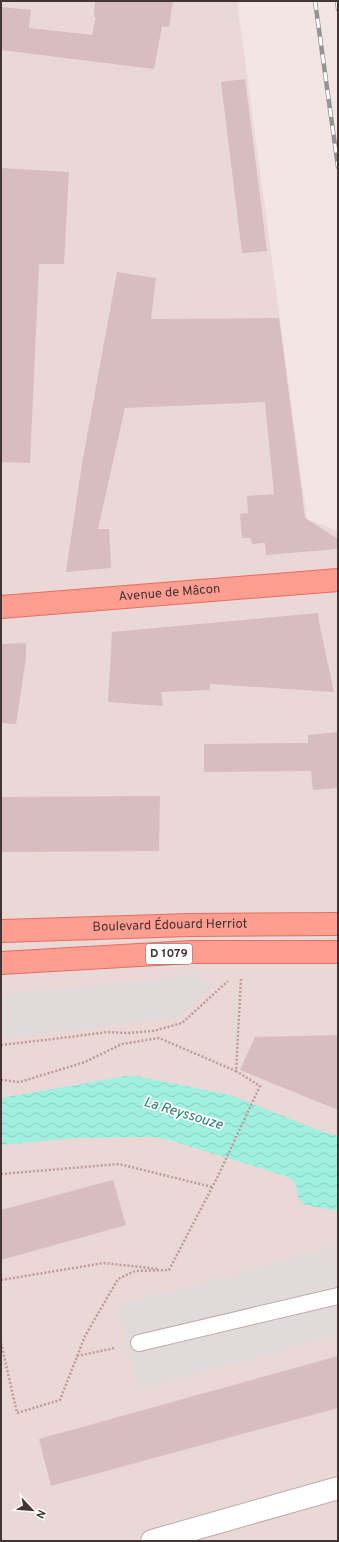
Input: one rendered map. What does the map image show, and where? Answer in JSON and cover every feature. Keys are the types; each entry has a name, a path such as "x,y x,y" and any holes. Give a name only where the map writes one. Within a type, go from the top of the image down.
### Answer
{"main road":[{"name":"Avenue de Mâcon","path":"1,606 336,580"},
{"name":"Boulevard Édouard Herriot","path":"1,932 190,925 338,924"},
{"name":"Boulevard Édouard Herriot","path":"1,963 191,952 244,960 338,952"}],"street":[{"path":"152,1541 338,1488"}],"lane":[{"path":"139,1343 338,1296"}],"path":[{"path":"1,1045 70,1038 107,1032 127,1033 153,1031 182,1024 244,960"},
{"path":"236,1071 244,960"},
{"path":"1,1080 20,1082 85,1062 122,1044 159,1038 236,1071 260,1086 217,1178 169,1270"},
{"path":"1,1174 119,1164 212,1188"},
{"path":"1,1280 104,1263 169,1270"},
{"path":"1,1343 17,1413 60,1400 85,1336 118,1279 135,1271 169,1270"},
{"path":"77,1356 139,1343"}],"shaded area":[{"path":"1,1 237,1 307,519 338,531 338,1541 1,1541"},
{"path":"193,975 213,986 180,1017 1,1039 1,995"},
{"path":"338,1246 338,1335 139,1389 117,1306"}],"water":[{"name":"La Reyssouze","path":"127,1076 136,1076 230,1095 326,1133 338,1136 338,1211 305,1205 298,1198 296,1184 288,1177 166,1139 153,1137 76,1138 1,1145 1,1098"}],"building":[{"path":"95,1 173,1 169,27 162,26 154,69 1,50 1,7 31,10 29,28 92,35 96,17 94,17"},
{"path":"245,79 267,251 242,253 221,82"},
{"path":"1,168 69,172 64,264 39,264 30,463 1,462"},
{"path":"117,272 156,278 151,319 279,318 305,518 338,539 338,549 266,555 265,543 252,544 251,538 242,538 240,514 248,513 247,496 274,494 265,402 125,408 98,529 109,529 111,568 66,572 82,464"},
{"path":"318,613 334,692 210,684 210,690 161,692 163,706 108,702 112,632"},
{"path":"26,643 26,658 16,724 1,723 1,644"},
{"path":"338,732 338,788 313,790 311,771 204,772 204,744 308,743 308,735"},
{"path":"160,796 159,851 1,852 1,797"},
{"path":"338,1035 338,1110 240,1070 255,1037"},
{"path":"113,1180 126,1225 1,1260 1,1210"},
{"path":"338,1356 338,1408 51,1486 39,1439"}],"railway":[{"path":"315,1 338,167"},
{"path":"337,1 338,9"}]}
